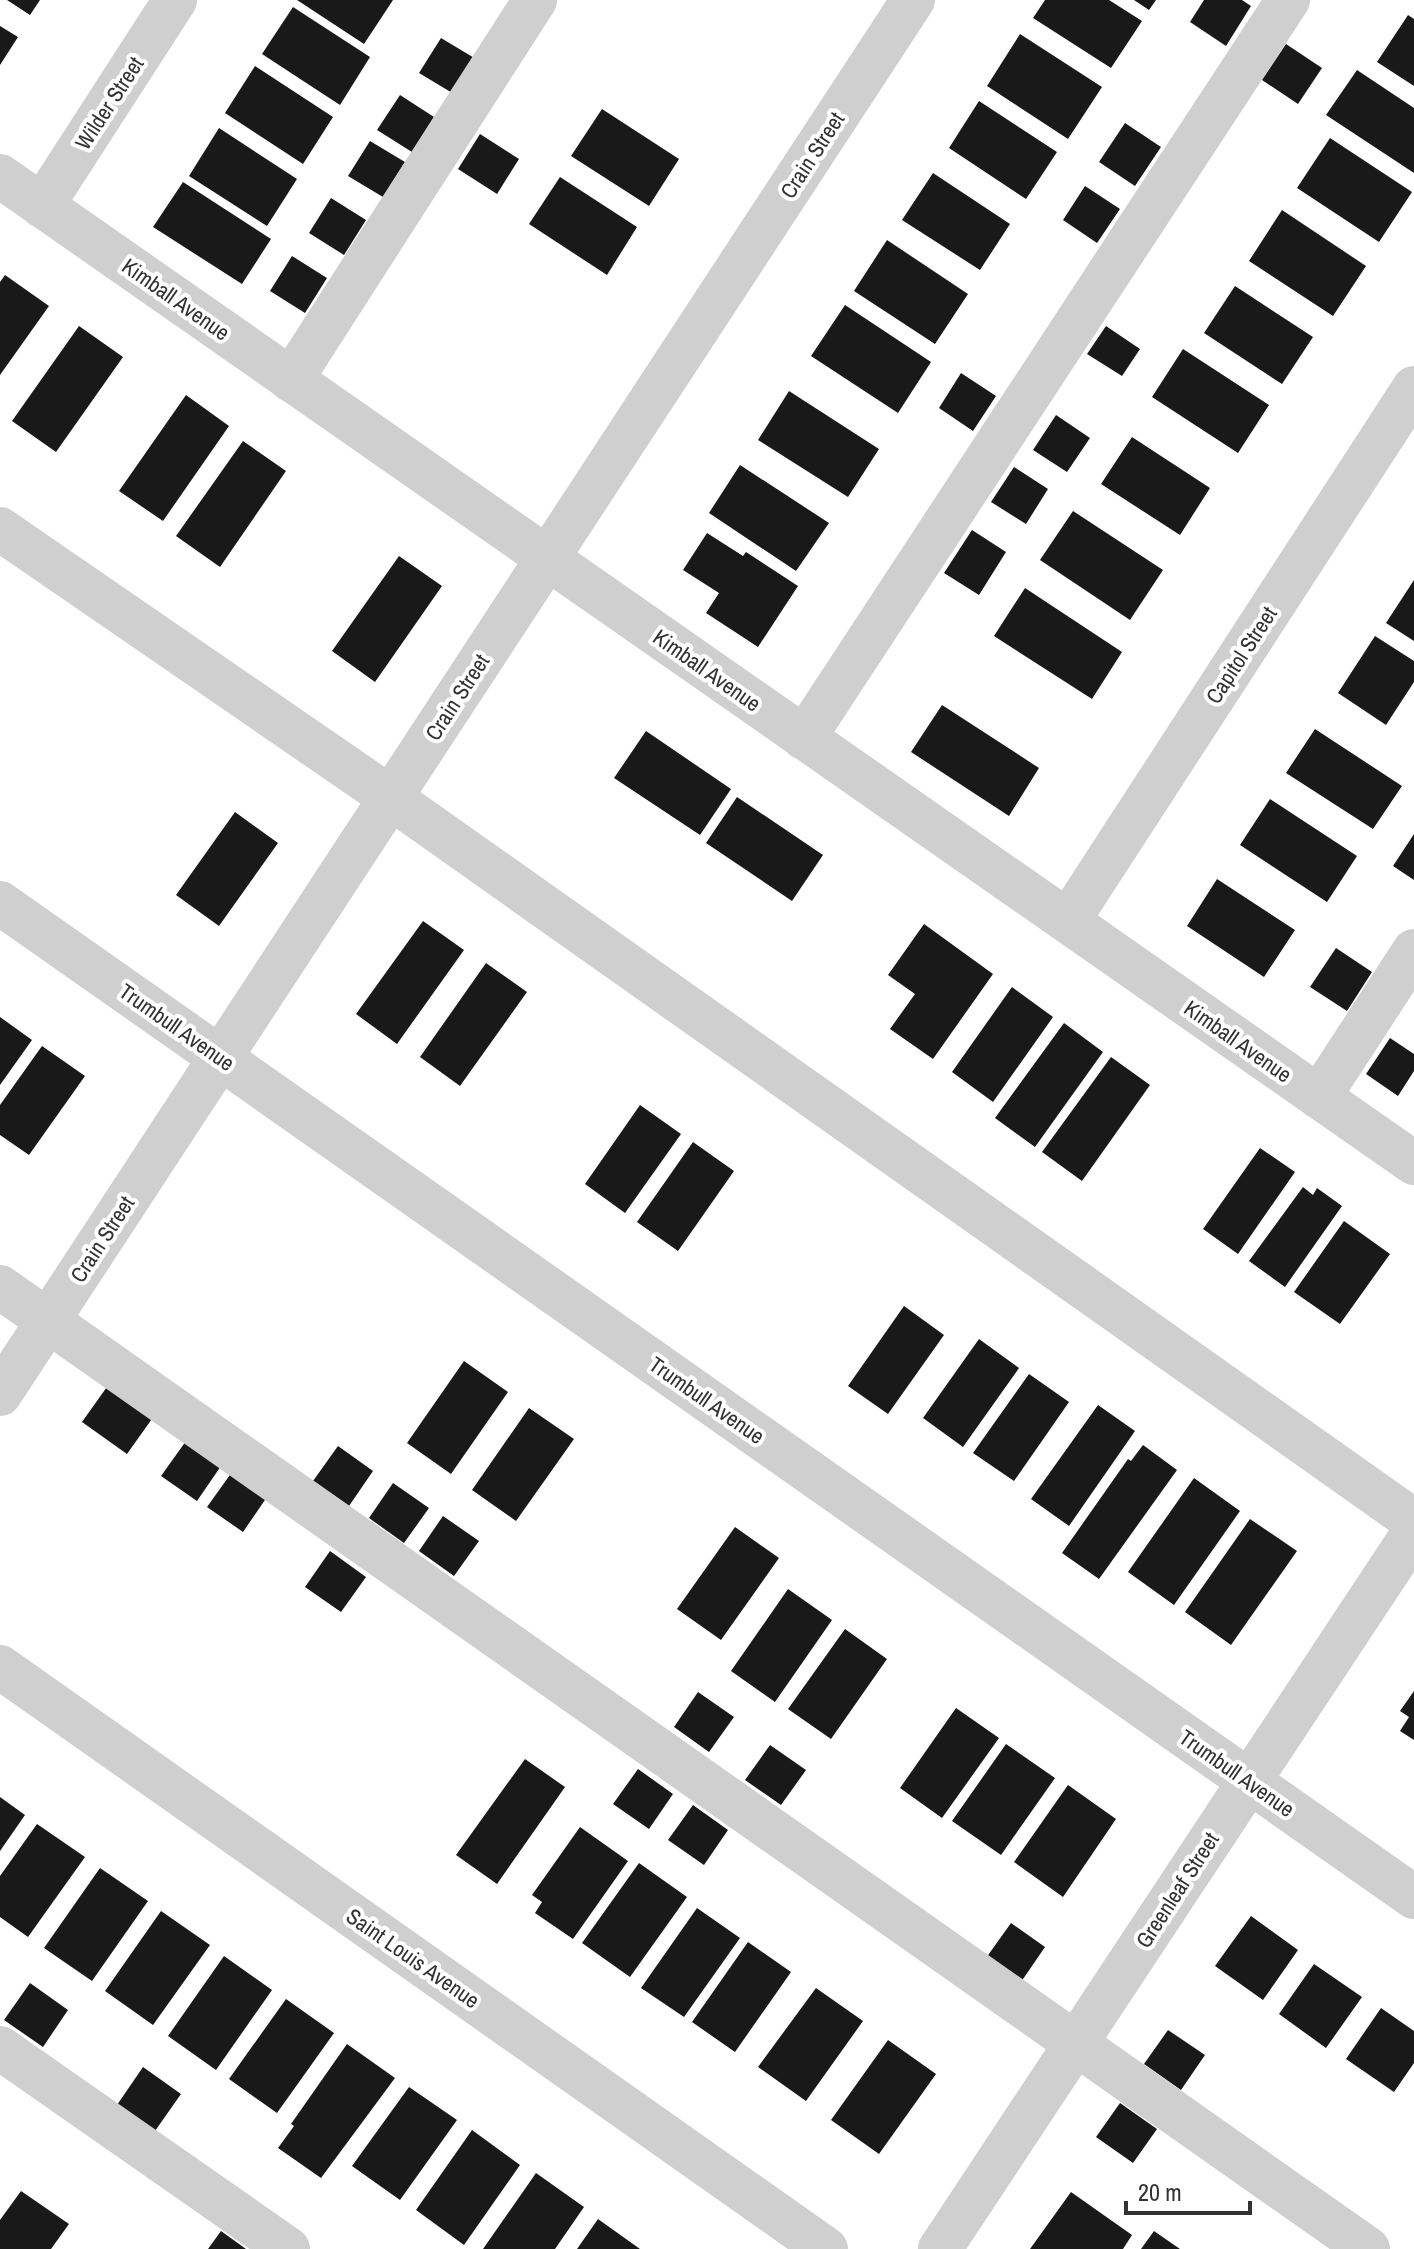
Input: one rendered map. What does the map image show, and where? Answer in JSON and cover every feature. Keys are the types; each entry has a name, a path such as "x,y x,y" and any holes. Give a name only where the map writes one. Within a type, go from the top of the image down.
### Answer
{"street":[{"name":"Wilder Street","path":"42,206 175,0"},
{"path":"291,380 535,0"},
{"name":"Crain Street","path":"0,1394 913,0"},
{"path":"804,738 1288,0"},
{"name":"Kimball Avenue","path":"0,176 1414,1163"},
{"name":"Capitol Street","path":"1068,921 1414,388"},
{"path":"0,529 391,798 1414,1521"},
{"name":"Trumbull Avenue","path":"0,903 1414,1897"},
{"path":"1319,1097 1414,951"},
{"path":"0,1287 1368,2249"},
{"name":"Greenleaf Street","path":"940,2249 1414,1532"},
{"name":"Saint Louis Avenue","path":"0,1667 826,2249"},
{"path":"0,2048 288,2249"}],"building":[{"path":"7,0 40,0 30,15"},
{"path":"297,0 393,0 364,44"},
{"path":"1045,0 1109,0 1142,21 1111,68 1033,18"},
{"path":"1134,0 1156,0 1149,10"},
{"path":"1204,0 1242,0 1251,6 1226,46 1190,22"},
{"path":"293,7 370,57 340,105 262,54"},
{"path":"1408,15 1414,19 1414,86 1377,62"},
{"path":"0,26 18,37 0,65"},
{"path":"1020,34 1102,87 1068,139 987,86"},
{"path":"441,38 476,59 454,94 419,73"},
{"path":"1286,44 1322,68 1298,104 1262,80"},
{"path":"255,66 333,117 303,164 225,113"},
{"path":"1357,70 1414,108 1414,173 1326,115"},
{"path":"400,95 434,117 412,152 377,130"},
{"path":"979,101 1057,152 1026,199 949,148"},
{"path":"602,109 679,159 649,206 571,156"},
{"path":"1125,123 1161,147 1135,186 1099,162"},
{"path":"219,128 297,179 267,226 189,176"},
{"path":"480,134 519,159 497,194 458,169"},
{"path":"1330,138 1412,192 1379,242 1297,188"},
{"path":"370,141 405,162 383,197 348,176"},
{"path":"933,173 1010,224 980,270 902,220"},
{"path":"560,177 637,227 607,275 529,224"},
{"path":"183,182 271,239 242,284 153,227"},
{"path":"1085,186 1120,209 1097,243 1063,220"},
{"path":"331,198 366,220 344,255 309,233"},
{"path":"1282,210 1366,266 1333,316 1249,261"},
{"path":"887,240 968,294 935,344 854,291"},
{"path":"292,256 327,278 305,313 270,291"},
{"path":"5,275 49,306 0,375 0,282"},
{"path":"1235,286 1313,337 1282,384 1204,333"},
{"path":"845,305 931,362 898,413 811,356"},
{"path":"79,326 123,357 56,452 12,421"},
{"path":"1106,326 1140,349 1122,376 1087,354"},
{"path":"1183,349 1269,405 1238,453 1152,397"},
{"path":"961,373 996,396 973,431 939,408"},
{"path":"789,391 879,449 848,497 758,440"},
{"path":"186,395 229,426 163,521 119,491"},
{"path":"1056,415 1090,438 1067,472 1033,450"},
{"path":"1132,437 1210,488 1180,535 1101,484"},
{"path":"243,441 286,471 220,567 176,536"},
{"path":"740,465 829,523 796,571 709,513"},
{"path":"1014,467 1048,489 1026,524 991,502"},
{"path":"1073,511 1163,570 1130,620 1040,560"},
{"path":"972,530 1006,552 979,595 944,573"},
{"path":"707,533 743,556 746,552 798,586 758,647 706,613 719,593 683,570"},
{"path":"399,556 442,586 375,682 332,651"},
{"path":"1414,580 1414,641 1386,623"},
{"path":"1025,588 1122,652 1092,699 994,636"},
{"path":"1375,636 1414,661 1414,682 1386,725 1338,693"},
{"path":"942,705 1039,768 1009,816 911,752"},
{"path":"1315,729 1402,786 1373,829 1286,773"},
{"path":"646,731 731,789 700,835 614,778"},
{"path":"737,797 823,855 792,901 706,843"},
{"path":"1270,799 1357,856 1327,902 1240,845"},
{"path":"235,812 278,843 219,926 176,895"},
{"path":"1414,834 1414,880 1393,866"},
{"path":"1217,879 1295,930 1264,977 1187,926"},
{"path":"423,921 464,950 397,1044 356,1014"},
{"path":"924,924 993,974 933,1059 890,1029 915,994 888,975"},
{"path":"1336,948 1372,972 1347,1011 1310,987"},
{"path":"486,963 527,992 460,1086 420,1057"},
{"path":"1012,987 1053,1017 993,1102 952,1072"},
{"path":"0,1017 32,1040 0,1085"},
{"path":"1064,1023 1103,1052 1035,1147 995,1118"},
{"path":"1390,1038 1414,1054 1414,1071 1398,1096 1366,1074"},
{"path":"42,1046 85,1076 29,1155 0,1135 0,1105"},
{"path":"1111,1057 1150,1085 1082,1181 1042,1152"},
{"path":"640,1105 681,1134 625,1213 585,1184"},
{"path":"693,1142 734,1171 678,1251 637,1222"},
{"path":"1260,1148 1295,1172 1238,1254 1203,1229"},
{"path":"1303,1187 1313,1195 1317,1188 1342,1206 1285,1287 1249,1261"},
{"path":"1344,1221 1390,1254 1340,1324 1294,1292"},
{"path":"904,1306 944,1335 888,1414 848,1386"},
{"path":"979,1339 1019,1368 963,1447 923,1418"},
{"path":"464,1361 508,1392 451,1474 407,1443"},
{"path":"1029,1374 1069,1402 1014,1481 973,1453"},
{"path":"109,1384 154,1416 127,1454 82,1422"},
{"path":"1098,1405 1135,1431 1069,1526 1031,1499"},
{"path":"529,1408 574,1439 516,1521 472,1490"},
{"path":"186,1441 221,1466 197,1501 161,1476"},
{"path":"1143,1445 1177,1470 1099,1579 1062,1553 1128,1459 1131,1461"},
{"path":"338,1446 373,1471 349,1506 313,1481"},
{"path":"232,1472 267,1497 243,1532 207,1507"},
{"path":"1194,1478 1240,1511 1174,1605 1128,1572"},
{"path":"393,1483 429,1508 404,1543 369,1518"},
{"path":"443,1516 479,1541 454,1576 419,1551"},
{"path":"1250,1519 1297,1551 1231,1645 1185,1612"},
{"path":"735,1527 779,1558 721,1640 677,1609"},
{"path":"330,1551 366,1577 341,1612 305,1587"},
{"path":"788,1589 832,1620 775,1702 731,1671"},
{"path":"845,1629 887,1659 831,1739 788,1709"},
{"path":"1414,1691 1414,1740 1400,1731 1409,1717 1400,1711"},
{"path":"698,1692 734,1717 709,1752 674,1727"},
{"path":"956,1708 999,1738 942,1818 900,1788"},
{"path":"1006,1744 1055,1778 1001,1855 952,1821"},
{"path":"770,1745 806,1770 781,1805 745,1780"},
{"path":"525,1759 565,1787 497,1884 456,1855"},
{"path":"638,1769 673,1794 649,1829 613,1804"},
{"path":"1068,1785 1116,1819 1063,1897 1014,1862"},
{"path":"0,1797 25,1815 0,1851"},
{"path":"693,1805 728,1830 704,1865 668,1840"},
{"path":"37,1824 85,1857 28,1937 0,1917 0,1876"},
{"path":"580,1827 628,1861 573,1939 535,1913 542,1902 532,1895"},
{"path":"639,1863 687,1897 630,1977 582,1943"},
{"path":"100,1868 148,1901 92,1981 44,1948"},
{"path":"697,1908 740,1938 684,2017 641,1988"},
{"path":"161,1911 210,1945 153,2025 105,1991"},
{"path":"1251,1916 1298,1950 1263,2000 1215,1966"},
{"path":"1011,1923 1045,1947 1021,1982 986,1958"},
{"path":"748,1942 791,1972 735,2052 692,2022"},
{"path":"224,1956 272,1990 216,2070 168,2036"},
{"path":"1314,1964 1362,1997 1326,2048 1279,2014"},
{"path":"30,1983 68,2010 43,2047 4,2020"},
{"path":"816,1988 863,2021 806,2101 758,2067"},
{"path":"286,1999 334,2033 277,2113 229,2079"},
{"path":"1381,2008 1414,2031 1414,2063 1394,2092 1346,2059"},
{"path":"1168,2030 1205,2055 1181,2090 1144,2064"},
{"path":"888,2040 936,2074 879,2154 831,2120"},
{"path":"347,2044 395,2078 321,2178 278,2148 294,2126 291,2124"},
{"path":"143,2067 181,2094 155,2131 117,2105"},
{"path":"409,2087 457,2120 400,2200 352,2166"},
{"path":"1120,2103 1157,2129 1133,2163 1096,2137"},
{"path":"472,2130 520,2165 464,2245 416,2210"},
{"path":"536,2173 584,2207 555,2249 483,2249"},
{"path":"21,2191 69,2224 51,2249 0,2249 0,2220"},
{"path":"1071,2192 1132,2235 1123,2249 1030,2249"},
{"path":"598,2219 640,2249 577,2249"},
{"path":"221,2231 246,2249 208,2249"},
{"path":"1154,2231 1180,2249 1141,2249"}]}
